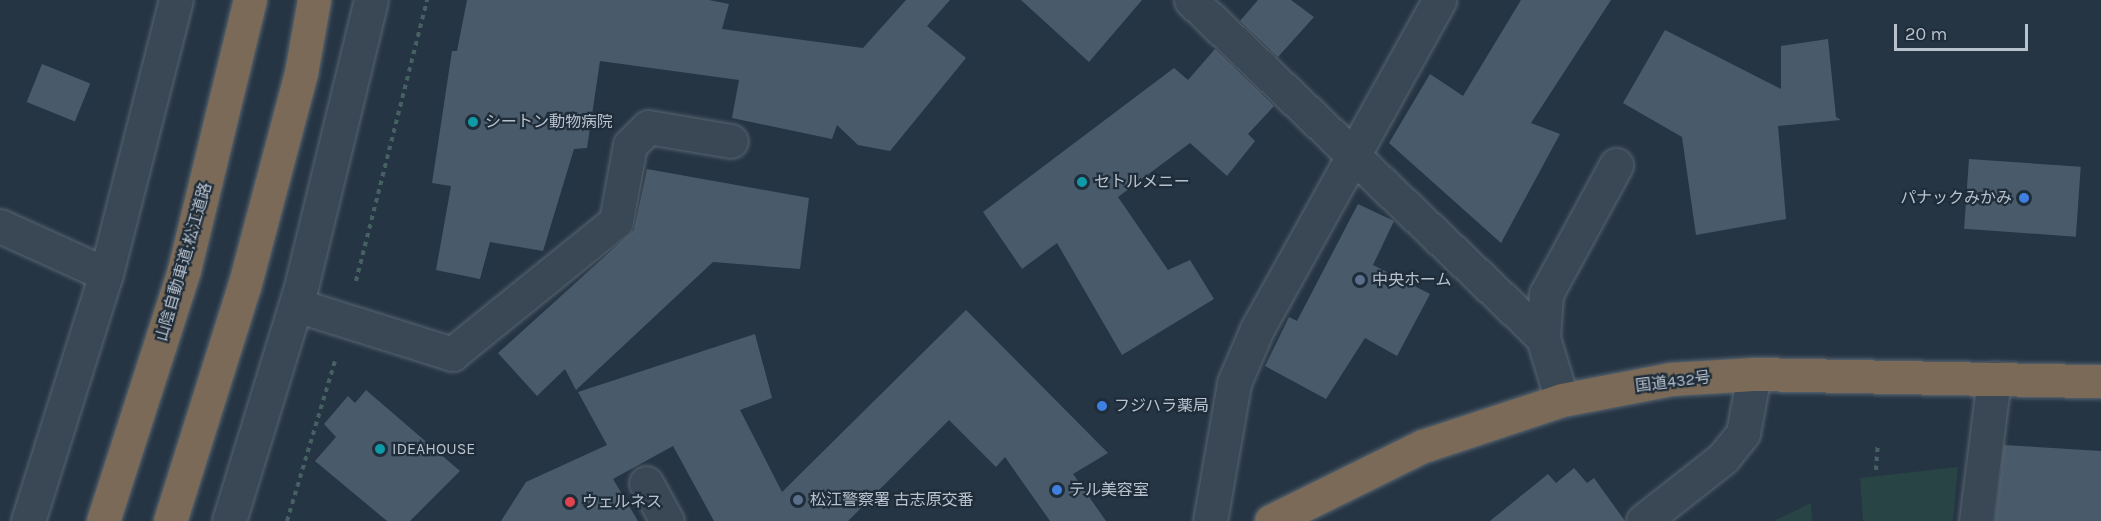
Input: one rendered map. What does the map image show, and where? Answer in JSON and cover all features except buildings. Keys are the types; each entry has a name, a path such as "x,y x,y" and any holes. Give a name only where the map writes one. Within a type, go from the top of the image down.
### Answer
{"highway":[{"name":"山陰自動車道;松江道路","path":"103,521 184,270 250,0"},
{"path":"170,521 244,287 301,73 314,0"},
{"name":"国道432号","path":"1271,521 1422,446 1562,400 1671,379 1755,374 2101,381"}],"street":[{"path":"28,521 106,274 177,0"},
{"path":"229,521 296,304 371,0"},
{"path":"1191,0 1354,151 1543,338"},
{"path":"1210,521 1234,383 1257,329 1439,0"},
{"path":"296,304 452,354 616,221 630,145 648,127 731,141"},
{"path":"1562,400 1543,338 1546,294 1616,165"},
{"path":"0,226 106,274"},
{"path":"1642,521 1723,458 1743,433 1755,374"},
{"path":"1976,521 1994,378"},
{"path":"646,483 667,521"}],"path":[{"path":"352,294 427,0"},
{"path":"287,521 337,352"},
{"path":"1876,470 1878,443"}],"green space":[{"path":"1958,467 1953,521 1863,521 1860,478"},
{"path":"1811,503 1812,521 1774,521"}],"place":[{"name":"シートン動物病院","path":"473,122"},
{"name":"セトルメニー","path":"1082,182"},
{"name":"パナックみかみ","path":"2024,198"},
{"name":"中央ホーム","path":"1360,280"},
{"name":"フジハラ薬局","path":"1102,406"},
{"name":"IDEAHOUSE","path":"380,449"},
{"name":"テル美容室","path":"1057,490"},
{"name":"松江警察署 古志原交番","path":"798,500"},
{"name":"ウェルネス","path":"570,502"}]}
